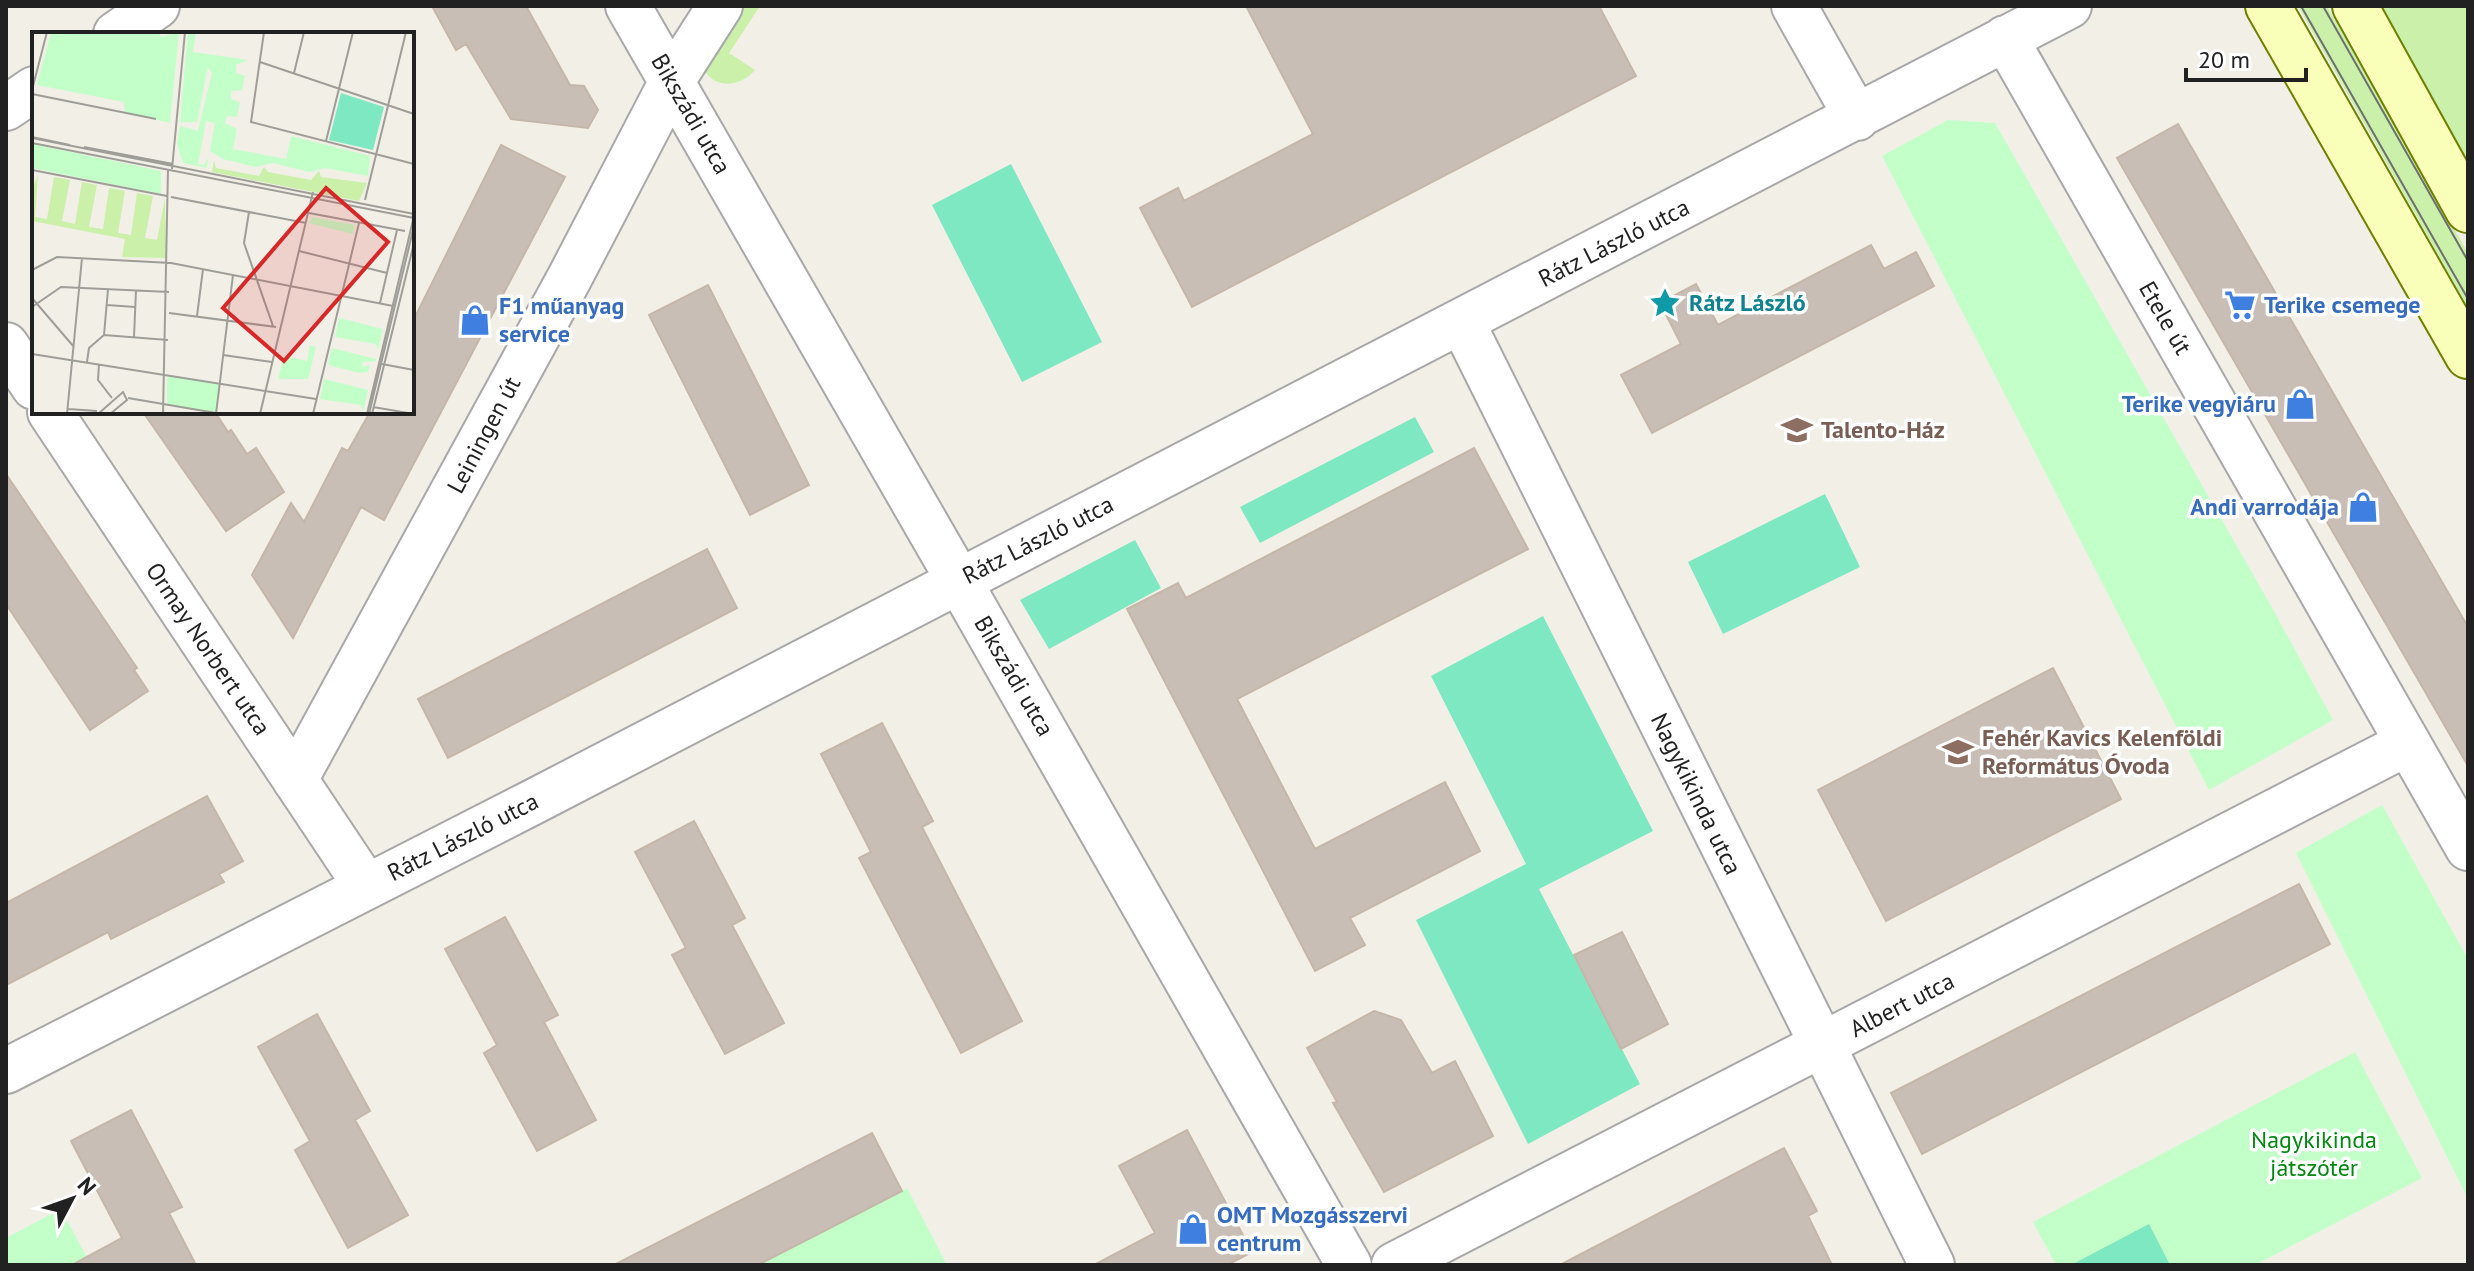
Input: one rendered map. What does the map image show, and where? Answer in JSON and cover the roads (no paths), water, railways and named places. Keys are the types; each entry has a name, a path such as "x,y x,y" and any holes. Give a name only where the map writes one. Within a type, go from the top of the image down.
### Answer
{"main road":[{"path":"2268,6 2468,356"},
{"path":"2355,6 2468,210"}],"street":[{"path":"119,32 157,6"},
{"name":"Bikszádi utca","path":"628,6 1349,1265"},
{"name":"Leiningen út","path":"295,780 570,277 672,81 720,6"},
{"path":"1794,6 1857,118"},
{"name":"Rátz László utca","path":"6,1071 2069,6"},
{"name":"Etele út","path":"2005,38 2468,848"},
{"path":"6,108 32,90"},
{"name":"Nagykikinda utca","path":"1462,322 1932,1265"},
{"path":"6,345 32,384"},
{"name":"Ormay Norbert utca","path":"51,414 366,886"},
{"name":"Albert utca","path":"1394,1265 2408,743"}],"tram line":[{"path":"2301,6 2468,299"},
{"path":"2323,6 2468,261"}],"place":[{"name":"Rátz László","path":"1665,303"},
{"name":"Terike csemege","path":"2240,305"},
{"name":"F1 műanyag service","path":"475,320"},
{"name":"Terike vegyiáru","path":"2300,404"},
{"name":"Talento-Ház","path":"1797,430"},
{"name":"Andi varrodája","path":"2363,507"},
{"name":"Fehér Kavics Kelenföldi Református Óvoda","path":"1958,752"},
{"name":"OMT Mozgásszervi centrum","path":"1193,1229"}],"park label":[{"name":"Nagykikinda játszótér","path":"2314,1154"}]}
